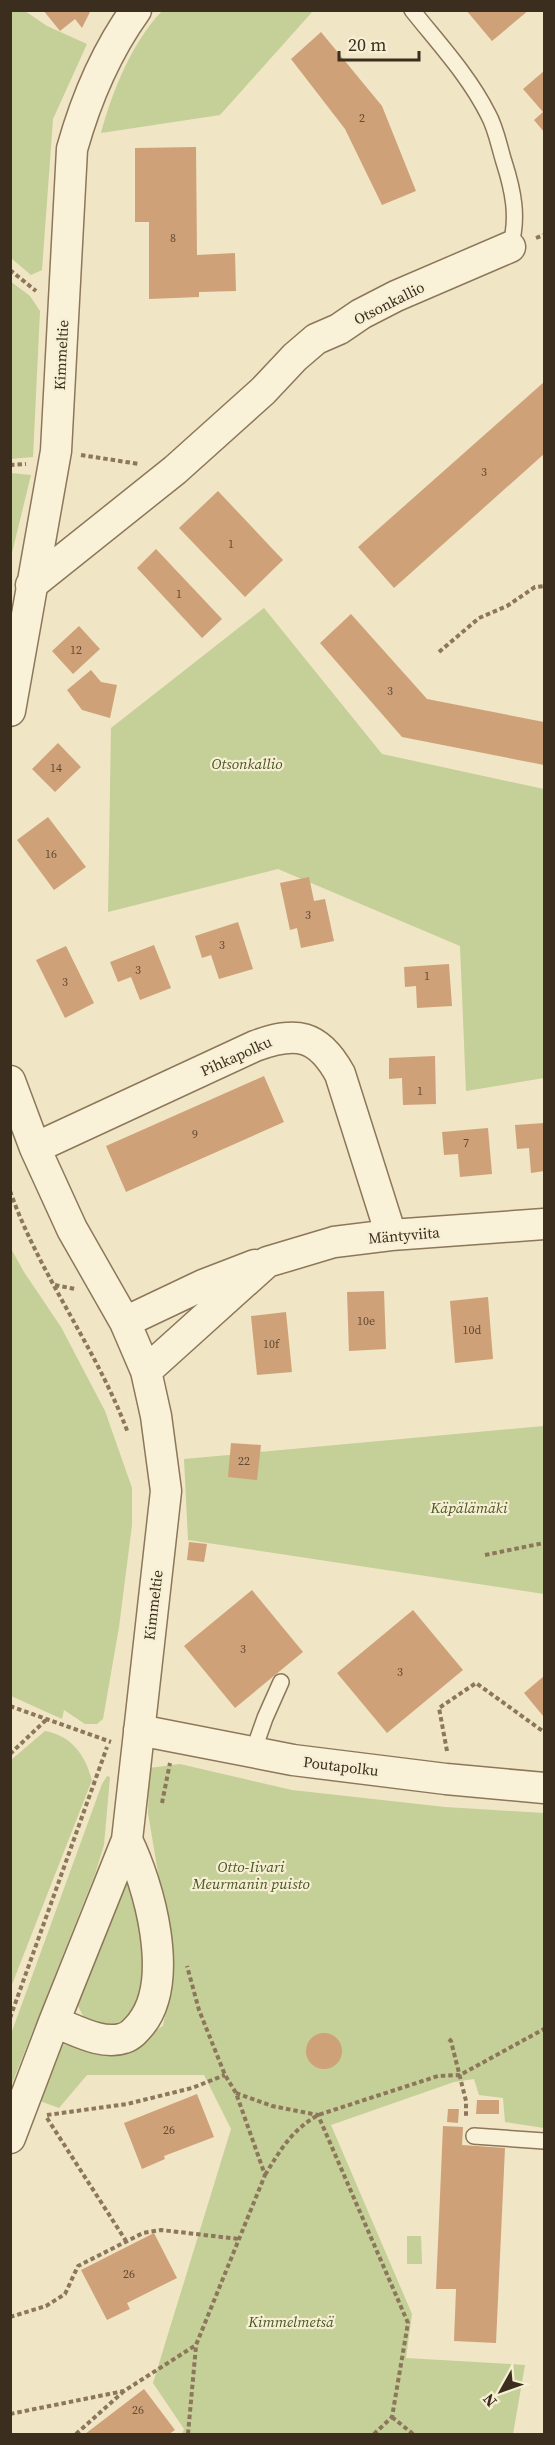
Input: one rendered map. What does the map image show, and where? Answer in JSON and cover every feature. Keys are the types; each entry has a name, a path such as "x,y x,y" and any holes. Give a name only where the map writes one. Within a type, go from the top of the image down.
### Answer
{"street":[{"name":"Kimmeltie","path":"10,711 31,585 72,149 102,65 136,10"},
{"name":"Otsonkallio","path":"31,585 175,470 263,391 300,352 316,339 339,329 361,314 396,296 510,247"},
{"name":"Pihkapolku","path":"35,1148 255,1046 283,1037 306,1039 319,1048 340,1074 391,1235"},
{"name":"Kimmeltie","path":"10,1081 35,1148 72,1229 125,1322 146,1371 156,1416 166,1491 124,1737 127,1840 10,2138"},
{"name":"Mäntyviita","path":"125,1322 213,1280 334,1242 391,1235 544,1224"},
{"name":"Mäntyviita","path":"146,1371 267,1262"},
{"name":"Poutapolku","path":"124,1737 253,1752 293,1760 446,1779 544,1788"},
{"path":"54,2022 101,2039 112,2040 124,2038 135,2032 149,2011 154,1996 158,1968 152,1917 140,1866 127,1840"}],"lane":[{"path":"412,10 458,67 489,116 514,199 514,225 510,247"},
{"path":"253,1752 281,1682"},
{"path":"474,2136 544,2141"}],"path":[{"path":"10,270 42,296"},
{"path":"10,465 43,457 175,470"},
{"path":"439,652 479,618 507,606 535,586 544,586"},
{"path":"10,1191 42,1264 79,1326 115,1399 130,1438"},
{"path":"485,1555 544,1543"},
{"path":"446,1779 447,1749 439,1708 476,1683 544,1732"},
{"path":"10,1706 47,1719 124,1737 10,2018"},
{"path":"10,1754 47,1719"},
{"path":"160,1812 172,1754"},
{"path":"184,1956 199,2010 225,2075 237,2093 265,2175"},
{"path":"188,2434 196,2345 265,2175 286,2140 300,2125 318,2115 438,2076 460,2075 544,2029"},
{"path":"449,2039 460,2075 467,2123 474,2123 474,2136"},
{"path":"126,2241 45,2115 127,2104 192,2088 225,2075"},
{"path":"237,2093 272,2106 318,2115"},
{"path":"318,2115 408,2323 393,2417 374,2434"},
{"path":"10,2317 46,2306 65,2294 78,2266 143,2233 161,2230 240,2239"},
{"path":"76,2434 124,2391 196,2345"},
{"path":"10,2414 124,2391"},
{"path":"393,2417 413,2434"}],"green space":[{"path":"11,10 25,11 47,26 87,44 53,119 42,270 31,275 11,258"},
{"path":"162,11 313,11 220,115 101,133 111,101 132,52"},
{"path":"10,281 30,296 40,311 33,457 11,459"},
{"path":"10,473 31,475 11,557"},
{"name":"Otsonkallio","path":"264,608 382,754 544,789 544,1078 466,1091 460,946 278,869 108,912 111,728"},
{"path":"10,1247 61,1327 105,1411 132,1488 132,1525 119,1627 103,1719 97,1724 85,1724 64,1710 62,1719 11,1696"},
{"name":"Käpälämäki","path":"544,1426 544,1594 188,1540 184,1459"},
{"path":"45,1731 63,1737 76,1748 86,1762 92,1780 11,1987 11,1760"},
{"path":"180,1764 292,1790 445,1807 544,1813 544,2128 505,2122 503,2098 479,2095 474,2079 454,2082 331,2125 412,2314 406,2358 525,2365 513,2434 182,2434 184,2429 153,2383 231,2129 204,2075 87,2075 59,2108 37,2100 60,2045 151,2033 163,2026 174,1968 148,1813 149,1768"},
{"path":"107,1776 110,1777 104,1845 95,1874 11,2086 11,2034 102,1784"},
{"path":"124,1878 137,1879 150,1973 133,2011 122,2021 107,2025 86,2022 76,2002"},
{"path":"407,2236 421,2236 422,2264 407,2264"}],"building":[{"path":"43,10 91,10 82,28 75,19 60,31"},
{"path":"466,10 529,10 492,41"},
{"path":"321,32 382,106 416,191 382,205 345,129 291,59"},
{"path":"544,71 544,132 534,120 543,112 523,89"},
{"path":"196,147 197,255 235,253 236,291 199,292 199,297 149,299 149,222 135,222 135,148"},
{"path":"544,382 544,454 394,588 358,547"},
{"path":"218,491 283,560 245,597 179,528"},
{"path":"156,549 222,619 202,638 137,568"},
{"path":"351,614 427,699 544,722 544,765 402,737 320,643"},
{"path":"79,626 100,649 73,674 52,651"},
{"path":"91,670 101,682 117,685 110,718 82,710 67,690"},
{"path":"58,743 81,767 55,792 32,769"},
{"path":"48,817 86,867 54,890 17,840"},
{"path":"309,877 314,901 325,899 334,941 301,948 297,928 290,930 280,883"},
{"path":"238,922 253,969 219,979 211,955 202,958 195,936"},
{"path":"154,945 171,988 140,1000 131,977 118,982 110,962"},
{"path":"66,946 94,1003 65,1018 36,960"},
{"path":"449,964 452,1006 417,1008 416,986 405,987 404,967"},
{"path":"435,1056 436,1104 403,1105 402,1078 389,1079 389,1058"},
{"path":"264,1076 284,1122 126,1192 106,1146"},
{"path":"544,1123 544,1171 531,1173 529,1148 517,1149 515,1125"},
{"path":"488,1128 492,1174 460,1177 458,1154 444,1155 442,1132"},
{"path":"384,1291 386,1349 349,1351 347,1292"},
{"path":"488,1297 493,1359 455,1363 450,1301"},
{"path":"286,1312 292,1372 257,1375 251,1316"},
{"path":"231,1443 261,1445 257,1480 228,1477"},
{"path":"189,1542 207,1544 204,1562 187,1560"},
{"path":"252,1590 303,1652 235,1708 184,1646"},
{"path":"413,1610 463,1670 387,1733 337,1673"},
{"path":"544,1676 544,1717 524,1693"},
{"path":"324,2033 336,2039 342,2051 336,2063 324,2069 312,2063 306,2051 312,2039"},
{"path":"197,2094 214,2137 164,2156 165,2159 142,2169 124,2123"},
{"path":"477,2100 499,2100 499,2114 476,2114"},
{"path":"448,2109 459,2109 458,2123 447,2122"},
{"path":"443,2126 463,2127 462,2145 505,2148 496,2343 454,2341 456,2289 436,2289"},
{"path":"154,2233 177,2278 127,2303 130,2309 107,2320 81,2270"},
{"path":"144,2389 175,2430 169,2434 85,2434"}],"park label":[{"name":"Otto-Iivari Meurmanin puisto","path":"251,1874"},
{"name":"Kimmelmetsä","path":"291,2321"}]}
